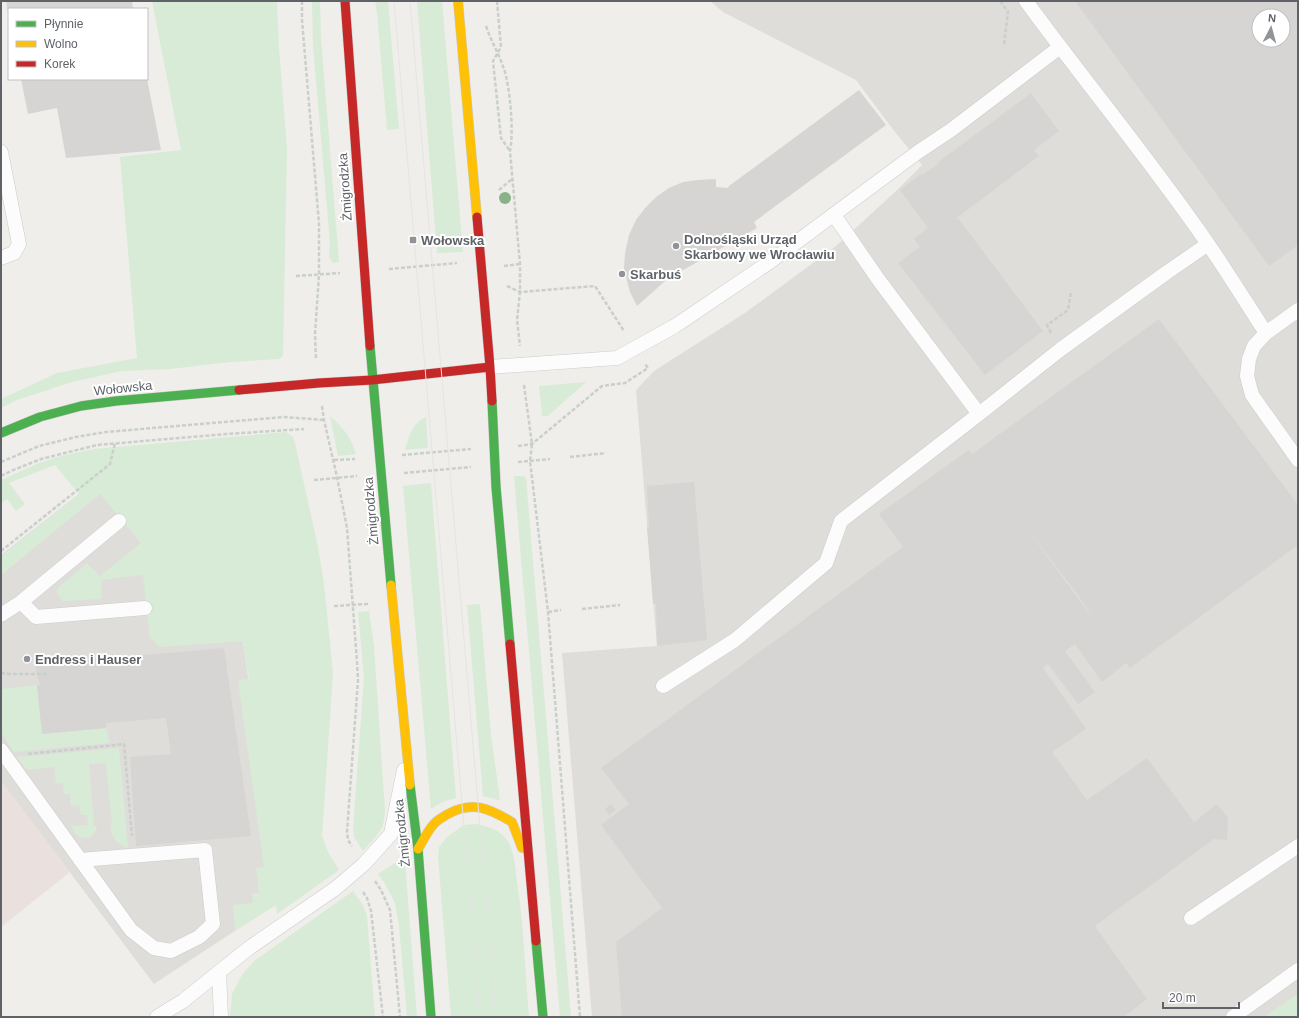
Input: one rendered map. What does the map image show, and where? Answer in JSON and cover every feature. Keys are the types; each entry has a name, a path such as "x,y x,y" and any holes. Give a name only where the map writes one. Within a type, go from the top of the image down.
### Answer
{"main road":[{"name":"Żmigrodzka","path":"345,1 372,380 407,756 418,849 431,1017"},
{"path":"458,1 490,367 495,465 543,1017"},
{"name":"Wołowska","path":"1,433 40,417 81,406 116,401 319,383 372,380 490,367"},
{"path":"418,849 435,823 453,810 463,807 479,807 489,809 512,822 530,868"}],"lane":[{"path":"1026,1 1208,244 1266,333"},
{"path":"490,367 617,358 675,326 771,261 918,152 951,130 1060,47"},
{"path":"1,152 19,244 14,253 1,258"},
{"path":"834,215 878,279 979,414"},
{"path":"663,686 735,640 826,563 841,521 1061,349 1208,244"},
{"path":"1298,310 1266,333 1254,346 1249,359 1247,376 1252,395 1298,460"},
{"path":"1,614 21,602 119,521"},
{"path":"21,602 36,617 145,608"},
{"path":"3,753 80,860 131,930 154,948 171,951 199,937 213,924 205,850 80,860"},
{"path":"157,1017 183,1001 249,948 336,888 364,864 391,834 407,756"},
{"path":"1191,918 1298,846"},
{"path":"1233,1017 1298,970"},
{"path":"219,972 221,1017"}],"path":[{"path":"302,1 302,20 319,224 319,275 315,356 324,420 338,477 347,528 358,680 347,832 348,840 382,890 390,910 400,1017"},
{"path":"497,1 501,47 493,61 501,138 510,151"},
{"path":"1000,1 1008,12 1004,44"},
{"path":"483,19 490,40 504,69 508,83 512,141 510,151 520,264 520,292 517,320 519,344"},
{"path":"499,197 498,190 512,179"},
{"path":"501,266 520,264"},
{"path":"503,284 520,292 595,286 625,333"},
{"path":"1051,336 1050,328 1047,325 1068,310 1071,292"},
{"path":"334,460 532,444 602,386 625,383 648,368 643,362"},
{"path":"524,391 532,444 530,461 548,612 580,1017"},
{"path":"1,462 40,446 76,437 106,432 284,416 324,420"},
{"path":"1,476 41,459 97,445 304,429"},
{"path":"1,551 110,464 115,443"},
{"path":"570,457 606,453"},
{"path":"314,480 338,477 381,476 550,458"},
{"path":"334,606 367,604 366,597"},
{"path":"582,609 620,605"},
{"path":"548,612 561,610"},
{"path":"1,673 49,674"},
{"path":"3,753 124,744 134,856"},
{"path":"351,875 367,898 371,911 383,1017"}],"shaded area":[{"path":"710,1 1298,1 1298,994 1265,1017 592,1017 562,653 657,646 636,390 654,371 745,313 836,246 922,165 856,80 723,12"},
{"path":"93,483 243,641 267,810 276,904 154,984 1,781 1,555"},
{"path":"1,781 70,872 1,927"}],"green space":[{"path":"152,1 277,1 279,49 287,148 283,356 279,359 231,362 170,369 122,371 72,382 17,400 1,408 1,399 57,373 137,358 120,157 181,150"},
{"path":"312,1 320,1 321,39 339,262 333,263 329,257 330,243 313,46"},
{"path":"375,1 388,1 399,129 387,130"},
{"path":"417,1 442,1 463,252 437,253"},
{"path":"586,382 548,416 542,416 539,386"},
{"path":"330,416 346,433 352,442 356,454 338,456"},
{"path":"426,417 428,448 405,450 414,427"},
{"path":"286,432 293,437 295,443 318,547 324,584 333,673 322,836 329,854 339,870 277,914 276,905 235,931 233,905 253,903 252,893 259,893 256,868 264,867 238,680 249,679 243,641 159,647 150,637 143,575 102,580 101,599 64,601 60,598 56,591 58,588 87,563 100,576 141,543 100,494 1,575 1,556 79,494 55,465 9,483 25,504 16,511 7,499 1,503 1,480 39,463 61,456 94,449"},
{"path":"514,476 524,476 526,478 571,1017 560,1017"},
{"path":"431,483 456,798 442,802 431,809 403,486"},
{"path":"480,604 491,736 500,799 498,800 483,796 467,605"},
{"path":"369,611 374,646 385,811 383,826 363,851 354,837 353,828 364,678 358,612"},
{"path":"37,685 42,734 106,728 110,743 14,752 1,732 1,689"},
{"path":"119,748 128,848 115,840 112,833 110,825 112,824 106,763 89,764 94,826 97,826 91,837 84,838 78,836 71,826 88,825 87,815 81,815 79,805 71,806 70,794 64,794 63,783 56,784 54,767 27,770 17,757"},
{"path":"475,824 490,827 502,835 509,843 512,852 521,915 529,1017 451,1017 438,857 439,847 447,837 464,825"},
{"path":"401,859 405,862 417,1017 407,1017 399,926 395,903 378,874"},
{"path":"353,891 363,905 367,916 375,1017 230,1017 232,994 242,975 254,961"},
{"path":"1298,994 1298,1017 1265,1017"}],"building":[{"path":"6,1 132,1 133,8 8,8 8,12"},
{"path":"1075,1 1298,1 1298,245 1269,266"},
{"path":"21,80 147,80 161,150 66,158 57,108 28,114"},
{"path":"859,90 886,125 754,222 757,228 671,277 670,275 637,306 630,292 624,268 625,253 629,235 636,220 656,197 669,188 683,182 698,180 716,179 716,187 728,188"},
{"path":"1031,93 1059,131 1034,150 1039,156 954,220 958,218 1043,331 985,375 898,263 920,247 914,239 928,228 900,190 921,174 922,175 938,164 937,163"},
{"path":"1159,319 1298,505 1298,545 1130,668 1126,663 1102,682 1075,644 1065,651 1095,692 1078,704 1048,664 1043,668 1086,729 1052,752 1087,800 1147,758 1194,822 1217,804 1228,818 1227,840 1214,839 1095,926 1147,999 1124,1017 622,1017 616,942 662,908 601,825 629,804 601,768 903,547 879,514 969,450 972,454","holes":["1022,522 1078,595 1094,620"]},
{"path":"694,482 707,640 657,646 656,603 653,604 647,527 649,527 647,486"},
{"path":"224,648 251,836 136,846 130,757 171,754 166,718 106,723 106,728 42,734 37,685 40,685 35,665 55,663 55,659 68,657 68,662"},
{"path":"611,804 616,810 609,815 605,809"}],"tram line":[{"path":"394,1 480,1017"},
{"path":"410,1 496,1017"}],"traffic: fast":[{"path":"370,346 391,585"},
{"path":"1,433 40,417 81,406 116,401 239,390"},
{"path":"492,401 496,487 510,644"},
{"path":"410,785 418,849 431,1017"},
{"path":"536,941 543,1017"}],"traffic: slow":[{"path":"458,1 477,217"},
{"path":"391,585 410,785"},
{"path":"418,849 438,820 457,810 473,807 489,810 512,822 522,848"}],"traffic: jam":[{"path":"345,1 370,346"},
{"path":"477,217 492,401"},
{"path":"239,390 372,380 490,367"},
{"path":"510,644 536,941"}],"place":[{"name":"Wołowska","path":"413,240"},
{"name":"Dolnośląski Urząd Skarbowy we Wrocławiu","path":"676,246"},
{"name":"Skarbuś","path":"622,274"},
{"name":"Endress i Hauser","path":"27,659"}]}
